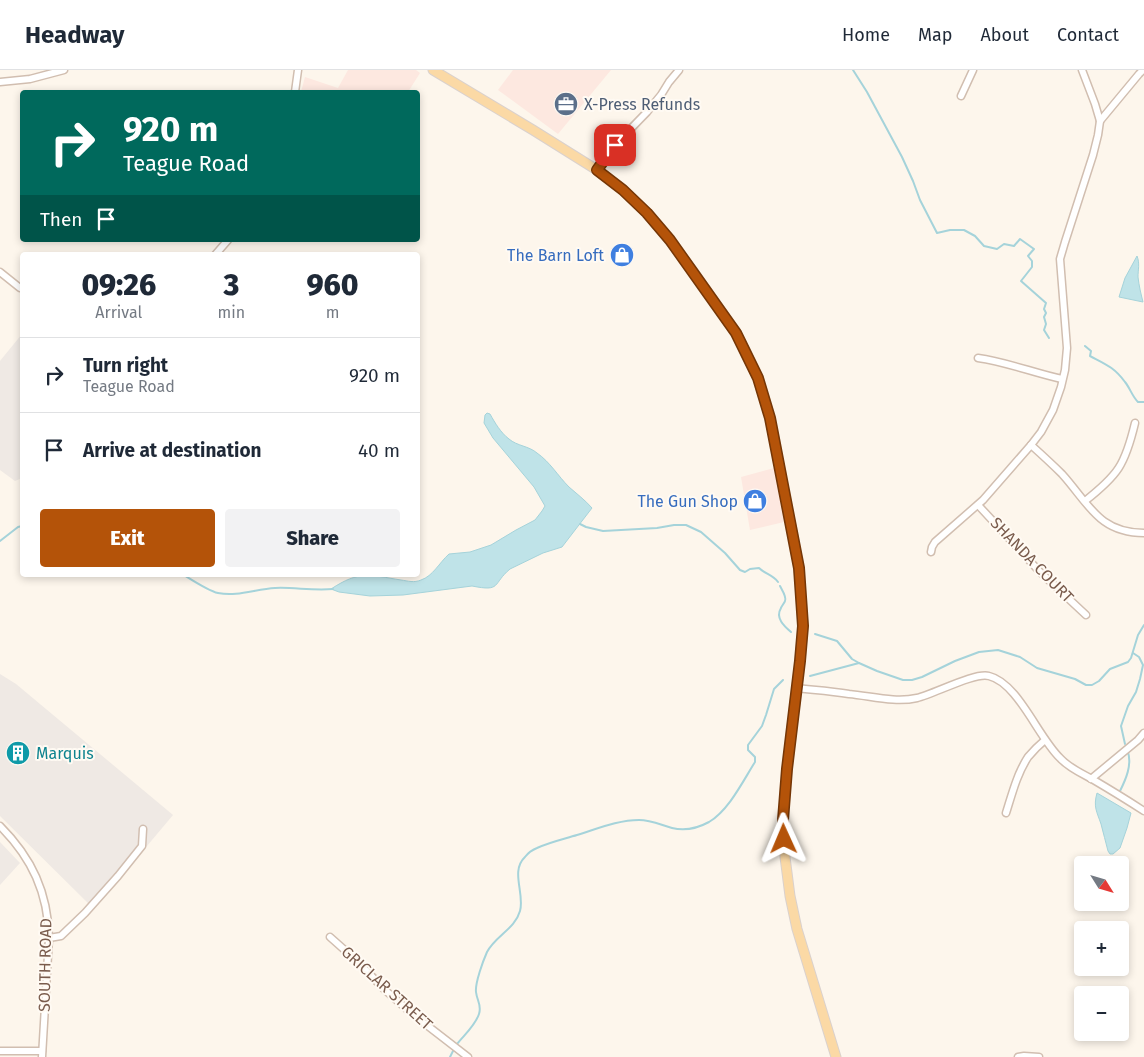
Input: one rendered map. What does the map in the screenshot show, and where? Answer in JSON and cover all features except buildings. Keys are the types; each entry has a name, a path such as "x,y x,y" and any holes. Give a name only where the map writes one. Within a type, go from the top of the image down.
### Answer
{"main road":[{"path":"433,70 597,170 623,190 647,213 670,240 736,333 758,378 770,418 799,568 803,626 783,820 785,858 797,929 836,1057"}],"street":[{"path":"0,82 30,79 64,70"},
{"path":"295,90 298,70"},
{"path":"597,170 615,145 647,112 679,70"},
{"path":"961,96 973,70"},
{"path":"931,552 936,542 978,505 1031,445 1041,432 1053,410 1062,379 1067,348 1060,259 1093,155 1100,121 1082,70"},
{"path":"1100,121 1143,70"},
{"path":"218,252 226,242"},
{"path":"0,272 20,288"},
{"path":"978,358 997,360 1062,379"},
{"path":"1084,501 1103,486 1119,468 1126,454 1135,423"},
{"path":"1031,445 1062,474 1096,515 1109,525 1124,531 1144,533"},
{"name":"SHANDA COURT","path":"978,505 1040,572 1086,615"},
{"path":"796,688 900,700 931,694 976,676 987,675 996,678 1014,694 1060,759 1068,766 1144,810"},
{"path":"1091,779 1144,733"},
{"path":"1006,813 1022,767 1045,740"},
{"name":"SOUTH ROAD","path":"0,826 20,849 35,873 48,920 49,938 42,1054"},
{"path":"49,938 61,936 118,876 142,846 142,829"},
{"name":"GRICLAR STREET","path":"330,937 349,953 385,990 468,1057"},
{"path":"0,1051 42,1054"},
{"path":"1018,1057 1039,1057"}],"shaded area":[{"path":"348,70 416,70 420,73 409,90 302,90 305,77 338,88"},
{"path":"513,70 611,70 558,134 498,90"},
{"path":"20,336 20,479 15,481 0,470 0,361"},
{"path":"774,468 784,522 750,530 741,477"},
{"path":"0,674 16,684 173,815 94,909 0,816"},
{"path":"0,842 20,863 0,885"}],"water":[{"path":"1137,256 1139,264 1138,280 1143,302 1119,297 1125,278"},
{"path":"487,413 490,414 506,437 542,457 569,487 592,508 562,547 543,553 510,569 496,585 488,588 472,586 403,595 370,596 339,592 331,589 355,577 381,577 411,582 418,581 429,576 449,554 470,552 491,545 535,520 545,506 534,487 493,438 484,423"},
{"path":"1097,793 1131,813 1120,848 1113,854 1110,854 1108,851 1096,809"}],"waterway":[{"path":"853,70 902,157 920,200 937,233 950,230 964,230 975,236 984,246 997,249 1004,244 1014,246 1020,239 1034,249 1028,256 1032,261 1032,267 1021,281 1046,303 1044,309 1046,313 1044,317 1046,324 1044,330 1049,338"},
{"path":"1085,346 1091,351 1090,356 1109,366 1121,377 1138,402 1144,402"},
{"path":"580,524 603,531 686,525 701,532 725,553 740,570 745,572 750,569 759,568 778,582"},
{"path":"0,541 20,526"},
{"path":"187,577 210,590 225,594 275,588 333,589"},
{"path":"780,586 785,602 781,607 779,615 783,624 791,632"},
{"path":"815,634 837,641 852,659 859,663 903,680 922,677 979,652 998,650 1020,657 1037,668 1075,679 1086,685 1092,685 1099,681 1110,669 1128,662 1138,635 1144,625"},
{"path":"1125,744 1121,726 1128,706 1136,692 1143,665 1139,657 1133,653"},
{"path":"810,676 859,663"},
{"path":"457,1044 479,1014 480,1008 476,988 487,952 495,941 514,923 520,911 521,897 518,876 521,863 526,856 533,850 547,844 608,825 631,820 643,820 681,829 696,827 709,822 729,803 755,762 755,757 748,750 748,745 762,726 774,689 783,680"},
{"path":"1120,791 1129,767 1128,752"},
{"path":"450,1057 453,1051"}],"place":[{"name":"X-Press Refunds","path":"566,104"},
{"name":"The Barn Loft","path":"622,255"},
{"name":"The Gun Shop","path":"755,501"},
{"name":"Marquis","path":"18,753"}],"route":[{"path":"615,145 597,170 623,190 647,213 670,240 736,333 758,378 770,418 799,568 803,626 787,769 783,820 784,839"}]}
